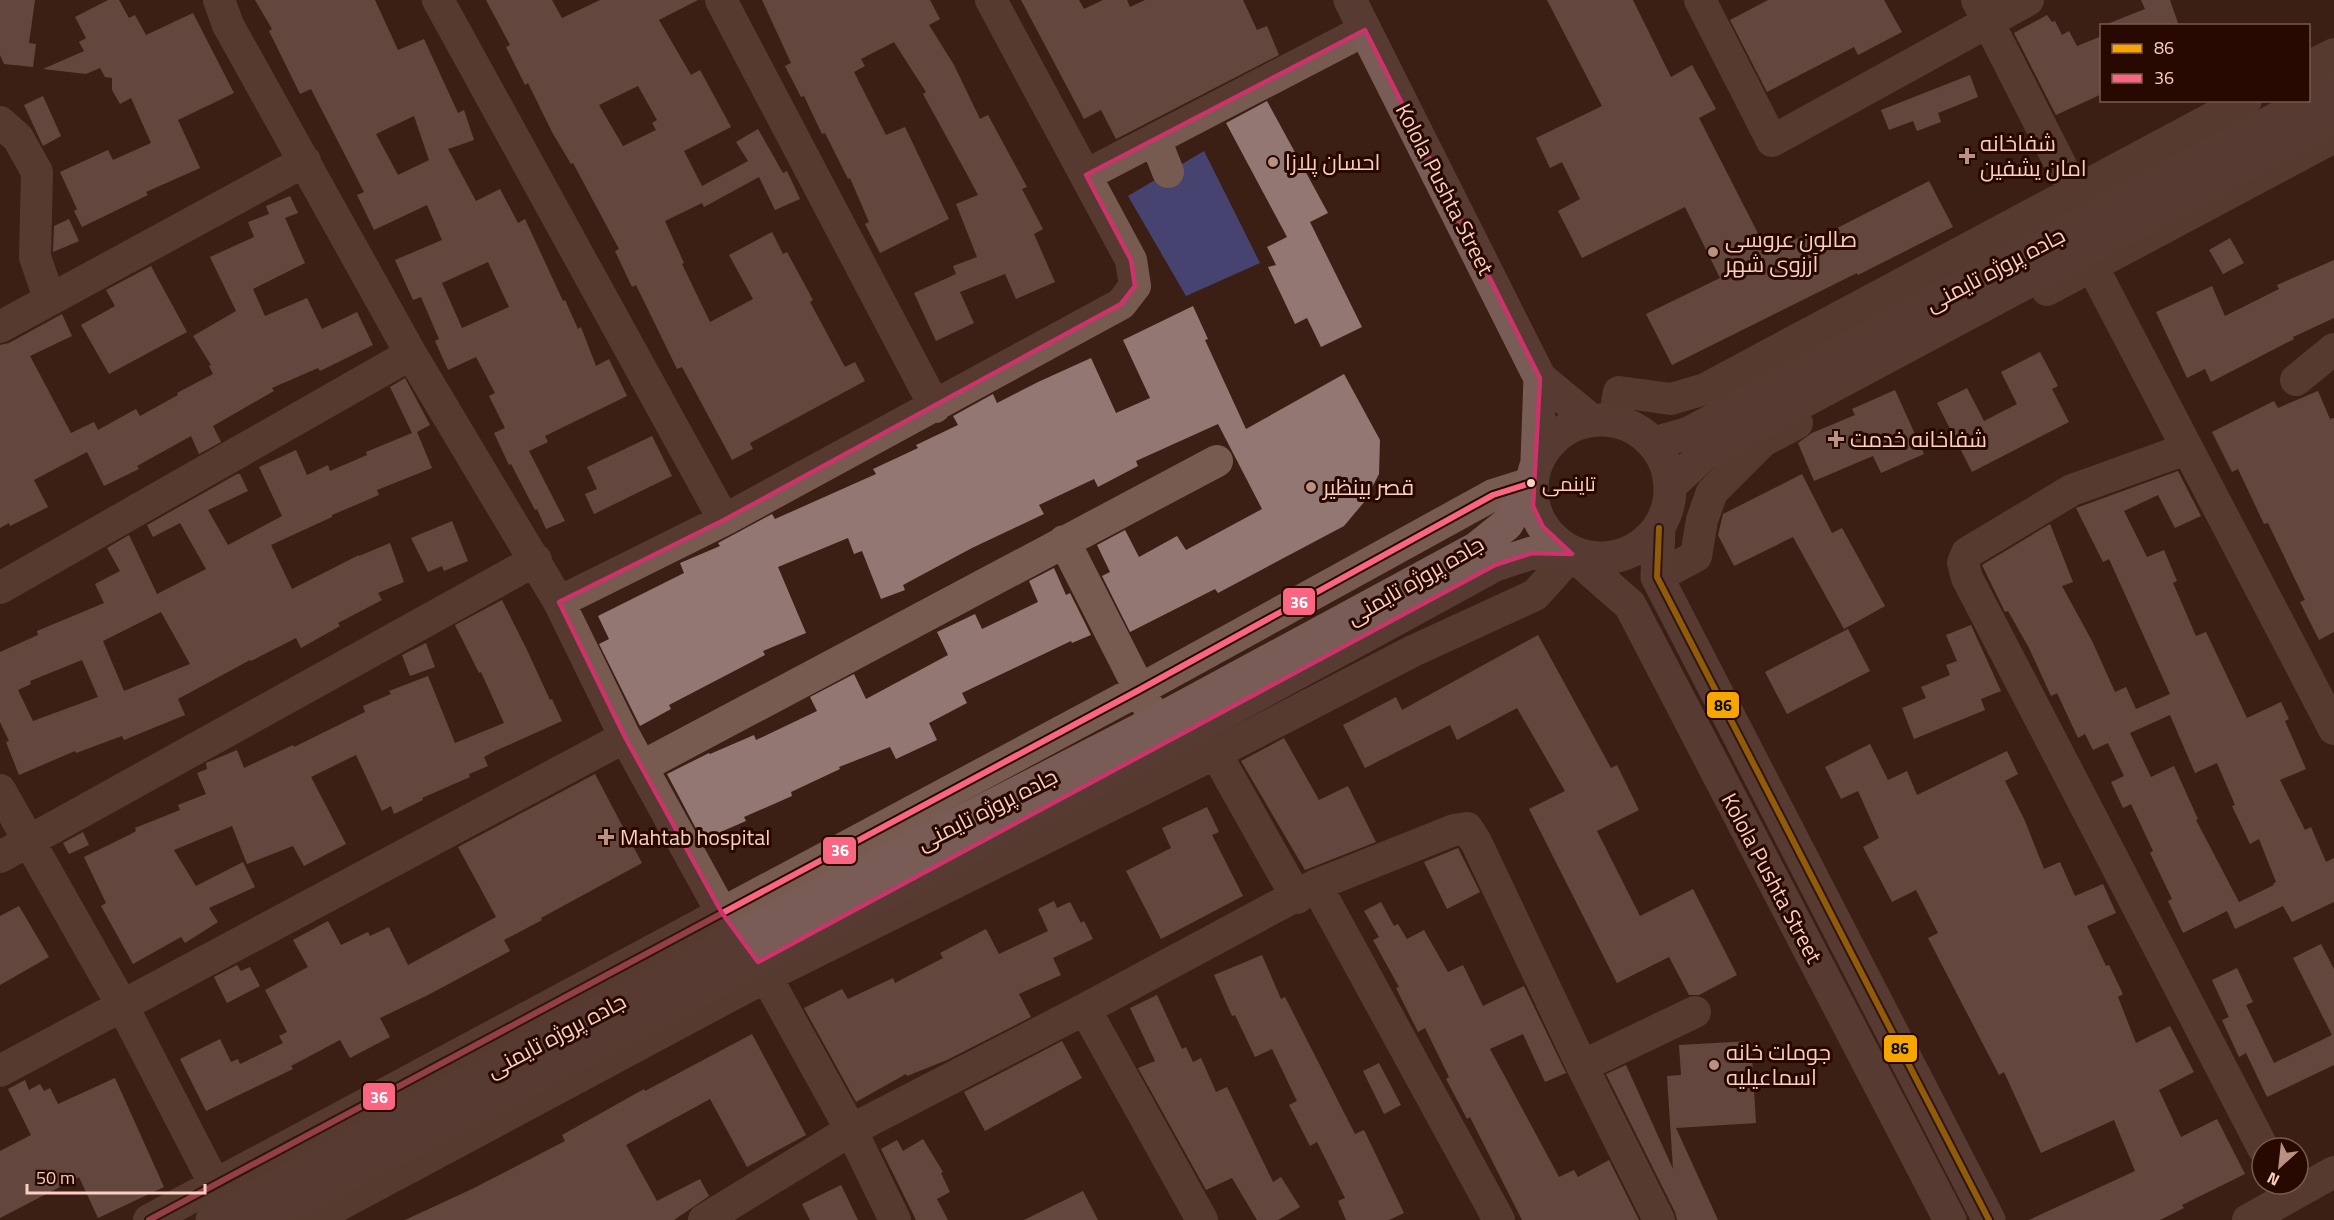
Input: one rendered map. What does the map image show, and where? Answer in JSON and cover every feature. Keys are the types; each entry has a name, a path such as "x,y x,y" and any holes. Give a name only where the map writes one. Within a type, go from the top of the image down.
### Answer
{"main road":[{"name":"Kolola Pushta Street","path":"1350,0 1540,378"},
{"name":"جاده پروژه تایمنی","path":"2310,102 2334,88"},
{"name":"جاده پروژه تایمنی","path":"1671,485 1703,455 2310,102"},
{"name":"جاده پروژه تایمنی","path":"1654,443 1689,433 2086,232 2334,118"},
{"path":"1540,378 1602,420 1636,428 1654,443 1666,463 1671,485 1669,507 1659,528 1644,545 1623,555 1601,559 1572,554 1558,544 1543,527 1533,506 1540,378"},
{"path":"1534,472 1550,441 1569,427 1602,420"},
{"name":"جاده پروژه تایمنی","path":"262,1220 746,947 1477,548 1507,524 1534,472"},
{"path":"1659,528 1657,577 1989,1220"},
{"name":"جاده پروژه تایمنی","path":"212,1220 746,947 1208,740 1495,565 1532,553 1572,554"},
{"name":"Kolola Pushta Street","path":"1572,554 1630,605 1950,1220"}],"street":[{"path":"219,0 228,25 411,354 536,560 625,736 851,1130 895,1220"},
{"path":"438,0 724,520"},
{"path":"721,0 935,407"},
{"path":"559,602 724,520 935,407 1121,304 1135,286 1131,260 991,0"},
{"path":"1700,0 1772,141 1983,11 2028,0"},
{"path":"1983,11 2186,449 2334,729"},
{"path":"1086,175 1365,30"},
{"path":"2310,66 2334,54"},
{"path":"1657,577 1696,556 1702,520 1712,492 1763,441 2086,232 2244,102"},
{"path":"0,122 18,138 37,172 35,257 50,298"},
{"path":"1602,420 1619,392 1671,399 1705,389 2086,232 2334,137"},
{"path":"1155,139 1168,172"},
{"path":"0,327 305,161"},
{"path":"2296,380 2334,349"},
{"path":"0,588 411,354"},
{"path":"2186,449 2072,490 1967,552 1963,563 1967,578 2258,1136"},
{"path":"643,766 1217,460"},
{"name":"جاده پروژه تایمنی","path":"310,1220 746,947 1139,690 1534,472"},
{"path":"1064,541 1157,721"},
{"name":"جاده پروژه تایمنی","path":"1208,740 1413,651 1534,595 1572,554"},
{"path":"0,856 536,560"},
{"path":"0,1071 625,736"},
{"path":"1208,740 1307,891 1499,1220"},
{"path":"0,790 122,1005 215,1185"},
{"path":"704,1220 851,1130 1085,1010 1307,891 1454,831 1467,828 1476,842 1582,1066 1659,1220"},
{"name":"جاده پروژه تایمنی","path":"149,1220 215,1185 746,947"},
{"path":"1085,1010 1202,1220"},
{"path":"1582,1066 1695,1012"},
{"path":"2310,1182 2334,1172"},
{"path":"2248,1220 2279,1196"}],"highlighted area":[{"path":"1365,30 1540,378 1533,506 1543,527 1572,554 1532,553 1495,565 758,962 722,913 625,737 559,602 724,520 1121,304 1135,286 1131,260 1086,175"}],"shaded area":[{"path":"1204,151 1260,263 1186,296 1128,196"}],"building":[{"path":"0,0 35,0 29,43 36,44 33,67 4,64 0,55"},
{"path":"108,0 119,0 129,18 135,15 146,35 193,13 234,93 178,120 200,168 146,192 148,195 82,227 74,211 77,209 60,172 108,150 113,160 151,143 131,98 120,104 112,90 112,78 105,77 100,68 86,74 43,69 84,51 79,42 86,38 75,17"},
{"path":"255,0 375,0 398,50 424,39 458,113 464,110 474,140 448,149 476,201 500,189 518,223 525,219 563,301 565,300 578,329 581,327 596,366 609,359 627,396 545,436 548,442 529,451 565,521 546,529 511,464 509,465 494,433 505,428 489,396 495,393 476,357 448,370 435,341 439,339 421,297 413,300 395,260 442,240 427,205 374,230 357,195 364,192 311,89 300,94 269,31 272,29","holes":["414,116 429,160 398,175 376,134","488,262 509,307 462,328 442,283"]},
{"path":"486,0 552,0 562,18 600,0 698,0 659,20 691,75 700,70 731,127 684,151 702,186 748,161 736,142 758,129 783,173 787,171 800,199 775,210 759,177 704,207 702,203 665,221 684,263 682,264 710,322 753,299 729,255 772,232 783,254 787,252 813,300 810,302 845,367 855,362 865,381 750,443 753,449 732,460 682,367 677,369 636,285 632,287 615,251 619,249 573,163 571,164 552,132 528,83 525,85 506,47 510,45","holes":["638,86 657,120 652,123 656,130 623,146 599,105"]},
{"path":"762,0 930,0 940,19 929,25 954,65 980,119 988,115 1027,187 1022,189 1043,229 1034,234 1055,282 1016,299 1005,274 960,292 974,323 936,341 914,293 956,274 953,266 977,257 956,204 978,195 923,94 926,92 894,42 861,59 865,66 854,72 886,135 905,127 949,219 880,253 865,224 869,222 850,178 848,179 825,133 822,134 804,96 801,97 785,66 791,63"},
{"path":"1021,0 1079,0 1084,9 1103,0 1127,0 1130,7 1145,0 1243,0 1257,30 1267,26 1279,55 1116,139 1101,110 1084,119"},
{"path":"1547,0 1633,0 1671,77 1692,65 1716,109 1699,118 1768,253 1806,234 1810,242 1929,181 1953,227 1672,365 1646,314 1720,278 1685,207 1582,258 1558,211 1580,199 1562,162 1550,168 1536,138 1602,106"},
{"path":"1768,0 1884,0 1902,32 1858,55 1854,47 1767,92 1730,20"},
{"path":"2141,0 2170,0 2178,24 2107,24 2145,9"},
{"path":"2047,15 2052,22 2055,21 2062,35 2069,31 2077,46 2100,37 2100,95 2056,115 2014,33"},
{"path":"1970,75 1978,97 1938,113 1941,122 1917,131 1913,121 1889,130 1881,110"},
{"path":"43,96 61,136 43,146 24,105"},
{"path":"1267,101 1328,213 1310,222 1362,327 1321,347 1307,318 1295,324 1268,267 1276,265 1267,247 1287,237 1226,123"},
{"path":"290,196 298,213 285,218 305,263 253,289 265,316 307,298 322,329 357,312 373,345 320,371 318,368 272,388 274,391 213,426 221,442 199,454 191,436 137,466 139,469 104,486 87,452 34,480 48,507 10,526 9,523 0,528 0,345 9,343 62,314 72,336 30,356 71,433 94,422 98,430 136,409 140,416 213,374 209,366 211,365 193,336 236,311 210,257 254,237 248,222 269,214 266,206"},
{"path":"69,219 79,241 53,252 54,226"},
{"path":"2230,238 2244,263 2223,274 2209,250"},
{"path":"2334,260 2334,318 2293,337 2294,339 2211,382 2205,369 2187,378 2156,312 2212,286 2225,316 2279,289 2277,285"},
{"path":"151,266 187,332 109,374 81,325 115,306 106,290"},
{"path":"1193,306 1208,339 1205,340 1246,429 1344,374 1380,440 1379,474 1365,501 1344,526 1218,593 1215,589 1130,632 1102,576 1110,572 1097,545 1125,530 1139,557 1177,536 1186,550 1262,509 1218,424 1136,461 1138,466 1098,487 1094,479 1039,505 1044,514 972,548 903,585 905,590 881,599 862,551 854,554 848,538 778,567 806,633 763,651 765,655 669,705 671,709 640,726 599,644 609,639 598,616 684,573 680,563 720,546 718,543 772,514 775,519 876,474 873,469 918,448 916,445 958,425 953,416 993,394 997,403 1091,358 1116,413 1150,398 1123,340"},
{"path":"2040,352 2058,386 2052,389 2069,422 1972,472 1937,403 1967,388 1984,421 2017,404 2001,372"},
{"path":"405,378 430,425 417,432 432,468 377,490 379,495 271,545 292,589 359,555 390,543 404,582 378,593 382,600 338,623 340,626 301,648 296,638 178,699 185,715 124,740 122,736 76,753 75,751 19,775 6,742 9,741 0,722 0,652 38,635 37,631 104,603 95,584 120,571 107,548 129,535 157,594 206,569 180,523 153,537 147,525 237,474 240,474 248,491 208,510 228,545 282,516 259,467 296,450 307,475 328,465 330,471 367,455 366,452 412,433 390,387","holes":["161,612 190,664 124,691 103,641","82,660 98,697 33,721 18,690 31,684 30,681"]},
{"path":"1895,390 1924,454 1881,473 1873,456 1814,481 1798,443 1812,433 1855,415 1852,409"},
{"path":"2318,391 2330,419 2334,418 2334,632 2319,640 2300,602 2305,600 2268,523 2264,524 2238,469 2232,472 2212,432 2274,401 2278,408"},
{"path":"652,436 672,476 594,514 585,494 597,489 587,467"},
{"path":"2178,471 2201,516 2175,528 2158,495 2124,511 2147,557 2164,550 2177,581 2173,583 2196,636 2206,632 2247,718 2281,702 2289,719 2285,721 2306,769 2280,780 2305,830 2311,827 2326,862 2334,858 2334,902 2292,922 2283,906 2235,929 2227,911 2183,933 2168,901 2172,899 2150,853 2153,851 2131,804 2123,808 2111,782 2124,776 2108,743 2093,750 2085,734 2078,738 2057,693 2051,696 2029,648 2008,611 2005,612 1982,565 2050,524 2073,582 2062,586 2092,641 2115,692 2126,687 2136,709 2170,694 2109,559 2103,562 2076,508","holes":["2170,715 2195,773 2217,763 2235,805 2232,806 2250,844 2259,839 2276,882 2274,885 2239,902 2196,820 2198,819 2174,766 2151,777 2130,733"]},
{"path":"1802,474 1832,533 1842,528 1885,606 1844,629 1793,537 1734,566 1718,535 1723,514"},
{"path":"452,521 468,561 444,571 442,566 428,572 411,538"},
{"path":"1054,568 1066,595 1070,593 1091,635 1072,643 1071,641 962,693 967,703 929,723 937,740 896,759 890,747 839,767 840,769 791,792 792,796 744,817 746,821 702,840 667,774 709,753 754,735 756,740 817,711 810,697 854,674 866,699 948,655 937,632 975,614 982,629 1038,602 1029,581"},
{"path":"502,600 562,721 493,752 484,757 488,766 394,814 391,806 382,811 356,755 311,777 346,844 304,866 293,846 247,864 232,826 174,850 196,886 243,862 255,887 209,908 218,922 185,943 181,937 133,964 101,906 106,903 84,857 131,834 136,831 135,828 180,810 178,805 206,794 197,773 207,769 206,763 237,750 244,768 293,745 294,747 365,712 363,706 391,694 389,691 428,676 455,743 504,723 481,672 479,673 455,625"},
{"path":"1971,625 2001,691 1981,699 1985,710 1914,739 1902,708 1926,698 1921,687 1950,675 1946,665 1957,661 1946,635"},
{"path":"1848,629 1870,671 1787,714 1765,672"},
{"path":"1538,635 1611,768 1617,765 1639,810 1597,831 1640,916 1693,889 1737,975 1699,995 1689,995 1669,957 1617,983 1529,809 1565,791 1517,708 1457,740 1450,725 1365,768 1343,725 1396,697 1402,710"},
{"path":"426,643 435,667 410,676 402,655"},
{"path":"1284,738 1319,800 1348,786 1376,842 1305,870 1241,761"},
{"path":"1870,744 1888,780 1907,771 1917,795 2007,751 2018,774 2005,781 2025,821 2044,869 2060,862 2075,896 2103,884 2116,913 2087,926 2106,966 2109,965 2123,994 2118,997 2136,1043 2170,1026 2194,1072 2159,1090 2181,1137 2217,1119 2245,1174 2182,1205 2184,1208 2160,1220 2029,1220 2135,1171 2114,1120 2041,1153 2004,1072 1999,1075 1928,938 1938,933 1916,890 1892,902 1863,847 1879,838 1858,791 1841,799 1825,767"},
{"path":"595,774 642,863 504,940 510,951 380,1018 390,1037 350,1058 340,1040 291,1066 293,1069 206,1111 180,1059 220,1039 231,1062 238,1059 240,1064 283,1043 279,1036 287,1032 265,990 308,967 293,940 328,921 341,945 368,932 370,936 389,927 408,965 496,917 458,847"},
{"path":"1207,807 1219,832 1212,835 1243,896 1161,939 1126,871 1171,848 1162,828"},
{"path":"83,832 89,845 69,854 63,843"},
{"path":"1458,848 1480,892 1447,909 1424,862"},
{"path":"1054,901 1057,908 1070,902 1081,923 1084,921 1093,939 1053,958 1061,975 1019,994 1031,1017 947,1060 907,1076 906,1074 856,1102 804,1008 842,989 848,999 893,978 895,983 943,958 940,953 986,929 999,954 1048,931 1038,909"},
{"path":"1381,902 1394,926 1398,924 1407,939 1424,930 1448,972 1463,965 1483,1006 1524,986 1566,1073 1545,1082 1523,1034 1490,1049 1559,1177 1574,1170 1578,1177 1609,1160 1639,1220 1522,1220 1470,1117 1467,1119 1446,1079 1449,1077 1425,1028 1418,1032 1396,988 1399,987 1373,940 1379,937 1364,911"},
{"path":"19,906 49,957 0,985 0,916"},
{"path":"2321,944 2334,969 2334,1065 2267,1097 2246,1053 2239,1057 2222,1020 2229,1017 2212,980 2237,968 2253,1002 2246,1005 2274,1063 2332,1035 2293,958"},
{"path":"1262,955 1281,999 1285,997 1355,1134 1364,1130 1404,1213 1389,1220 1346,1220 1338,1201 1345,1198 1317,1142 1310,1146 1289,1105 1297,1101 1272,1049 1255,1057 1235,1015 1232,1016 1214,975"},
{"path":"237,965 241,971 250,967 260,986 227,1003 214,977"},
{"path":"1157,995 1182,1049 1186,1047 1193,1062 1201,1058 1216,1092 1227,1087 1273,1182 1281,1177 1300,1207 1278,1220 1257,1220 1232,1178 1206,1190 1138,1068 1155,1061 1130,1008"},
{"path":"752,1034 806,1135 747,1167 710,1099 626,1145 657,1201 700,1179 709,1196 674,1220 405,1220 472,1189 565,1141 562,1135 644,1089 645,1091"},
{"path":"1062,1041 1082,1078 985,1131 964,1092"},
{"path":"1751,1041 1756,1123 1676,1128 1718,1220 1677,1220 1606,1074 1626,1065 1673,1169 1667,1076 1681,1075 1679,1045"},
{"path":"1379,1063 1401,1105 1384,1114 1363,1071"},
{"path":"115,1078 164,1187 98,1218 79,1177 0,1218 0,1151 31,1135 8,1089 25,1080 29,1090 40,1084 44,1091 50,1088 58,1104"},
{"path":"923,1139 943,1172 941,1173 950,1192 937,1199 948,1220 916,1220 881,1149 897,1140 903,1151"},
{"path":"841,1185 858,1220 810,1220 802,1204"},
{"path":"1083,1191 1098,1220 1024,1220"}],"transit line":[{"name":"36","path":"149,1220 1139,690 1493,495 1531,483"},
{"name":"86","path":"1659,528 1657,577 1989,1220"}],"place":[{"name":"شفاخانه امان یشفین","path":"1967,156"},
{"name":"احسان پلازا","path":"1273,162"},
{"name":"صالون عروسی آرزوی شهر","path":"1713,252"},
{"name":"شفاخانه خدمت","path":"1836,439"},
{"name":"تاینمی","path":"1531,483"},
{"name":"قصر بینظیر","path":"1311,487"},
{"name":"Mahtab hospital","path":"606,837"},
{"name":"جومات خانه اسماعيليه","path":"1714,1065"}]}
